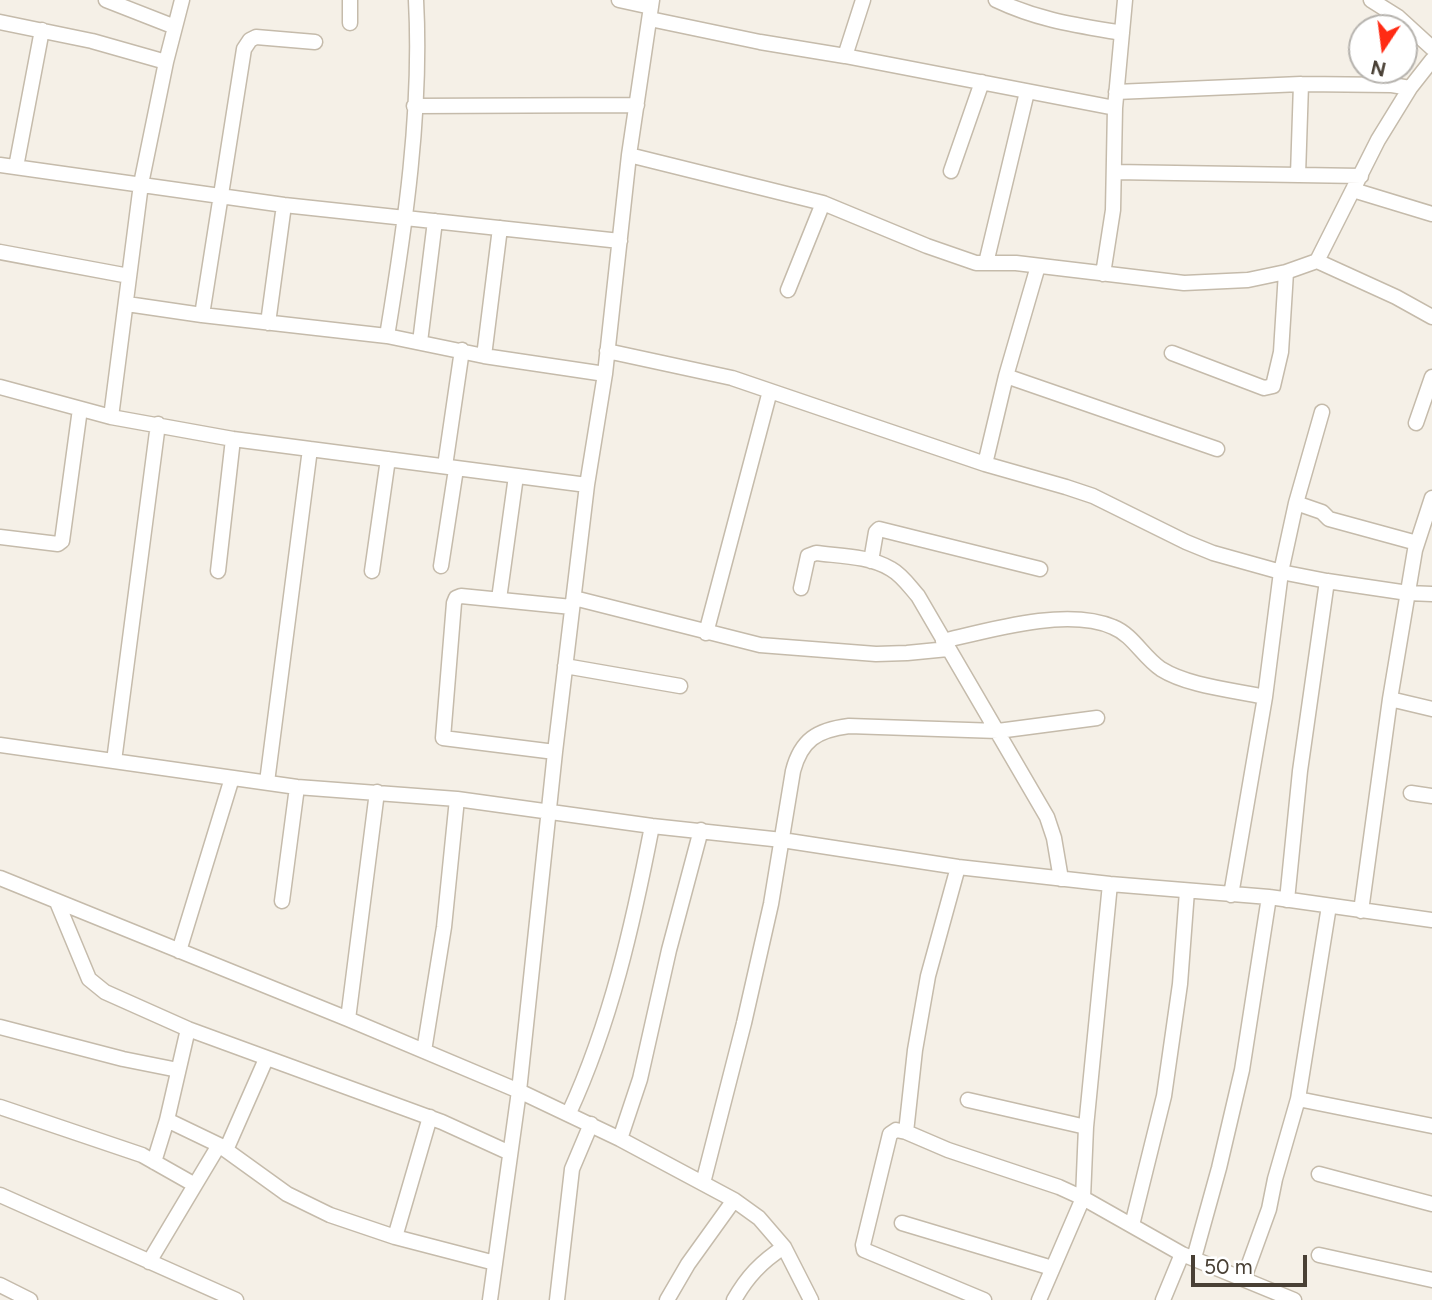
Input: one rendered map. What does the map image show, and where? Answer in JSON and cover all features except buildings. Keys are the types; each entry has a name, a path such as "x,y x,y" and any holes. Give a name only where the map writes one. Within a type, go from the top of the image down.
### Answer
{"street":[{"path":"106,0 175,27"},
{"path":"111,417 141,184 166,62 182,0"},
{"path":"350,0 350,23"},
{"path":"387,336 406,217 414,106 416,0"},
{"path":"619,0 760,42 1115,108"},
{"path":"845,56 863,0"},
{"path":"996,0 1028,15 1122,33"},
{"path":"1103,274 1112,217 1115,108 1125,0"},
{"path":"1371,0 1398,17 1432,48"},
{"path":"489,1300 519,1091 587,485 605,374 629,155 651,9"},
{"path":"0,22 92,41 166,62"},
{"path":"16,167 42,30"},
{"path":"202,315 244,49 250,40 256,37 315,42"},
{"path":"629,155 823,203 969,262 1038,266 1184,283 1248,280 1286,272 1317,261 1378,140 1410,88 1432,60"},
{"path":"951,171 982,82"},
{"path":"1116,92 1301,84 1392,85 1410,88"},
{"path":"1298,175 1301,84"},
{"path":"985,262 1027,92"},
{"path":"414,106 637,105"},
{"path":"0,165 284,205 620,241"},
{"path":"1114,172 1361,176"},
{"path":"1353,190 1432,214"},
{"path":"788,290 823,203"},
{"path":"268,323 284,205"},
{"path":"420,342 435,221"},
{"path":"484,356 500,228"},
{"path":"0,252 129,275"},
{"path":"1317,261 1396,297 1432,317"},
{"path":"985,464 1006,376 1038,266"},
{"path":"1172,353 1264,388 1273,386 1280,352 1286,272"},
{"path":"127,304 387,336 484,356 605,374"},
{"path":"440,566 462,350"},
{"path":"607,352 732,378 985,464 1093,496 1213,553 1281,572 1408,593 1432,594"},
{"path":"1006,376 1217,449"},
{"path":"1416,423 1432,377"},
{"path":"0,387 111,417 233,439 587,485"},
{"path":"706,633 770,391"},
{"path":"0,537 58,544 62,541 80,409"},
{"path":"1231,895 1265,696 1281,572 1296,502 1322,412"},
{"path":"114,761 158,424"},
{"path":"218,571 233,439"},
{"path":"267,782 310,449"},
{"path":"372,571 388,459"},
{"path":"499,599 516,476"},
{"path":"1361,911 1390,699 1408,593 1417,543 1432,498"},
{"path":"1296,502 1322,512 1329,519 1417,543"},
{"path":"871,561 876,532 879,529 1040,569"},
{"path":"801,588 808,556 811,554 871,561 891,568 905,581 918,596 1047,817 1054,838 1061,879"},
{"path":"1287,900 1300,771 1327,580"},
{"path":"555,752 445,739 442,736 456,598 461,596 573,603 760,645 876,654 945,645 1043,620 1097,623 1114,627 1159,668 1178,677 1265,696"},
{"path":"565,666 680,686"},
{"path":"1390,699 1432,709"},
{"path":"703,1183 771,904 797,755 809,740 830,728 849,726 998,731 1097,718"},
{"path":"0,745 297,787 457,799 652,826 782,840 958,867 1110,884 1269,897 1432,920"},
{"path":"180,951 232,778"},
{"path":"282,901 297,787"},
{"path":"348,1018 377,792"},
{"path":"1411,793 1432,796"},
{"path":"424,1051 444,927 457,799"},
{"path":"569,1113 586,1076 623,963 652,826"},
{"path":"620,1139 640,1079 669,950 701,830"},
{"path":"906,1132 915,1051 926,988 958,867"},
{"path":"0,878 348,1018 569,1113 620,1139 734,1200 758,1218 783,1247 811,1300"},
{"path":"1039,1300 1083,1198 1086,1127 1110,884"},
{"path":"1132,1225 1164,1096 1180,984 1187,891"},
{"path":"1163,1300 1188,1256 1219,1168 1242,1070 1269,897"},
{"path":"57,902 89,979 105,992 188,1029 430,1117 510,1153"},
{"path":"1244,1278 1269,1209 1298,1099 1329,906"},
{"path":"154,1162 167,1120 188,1029"},
{"path":"1,1031 178,1070"},
{"path":"149,1262 195,1185 223,1147 266,1059"},
{"path":"1298,1099 1432,1126"},
{"path":"968,1100 1086,1127"},
{"path":"0,1107 108,1142 154,1162 195,1185"},
{"path":"395,1237 430,1117"},
{"path":"167,1120 223,1147 287,1194 330,1215 395,1237 495,1263"},
{"path":"557,1300 570,1180 591,1124"},
{"path":"984,1300 864,1250 890,1134 896,1130 1059,1187 1188,1256 1244,1278 1278,1297 1294,1300"},
{"path":"1320,1174 1432,1204"},
{"path":"0,1195 149,1262 214,1296 236,1300"},
{"path":"667,1300 734,1200"},
{"path":"902,1223 1052,1268"},
{"path":"734,1300 750,1274 765,1259 783,1247"},
{"path":"1319,1255 1432,1280"},
{"path":"0,1285 30,1300"}]}
